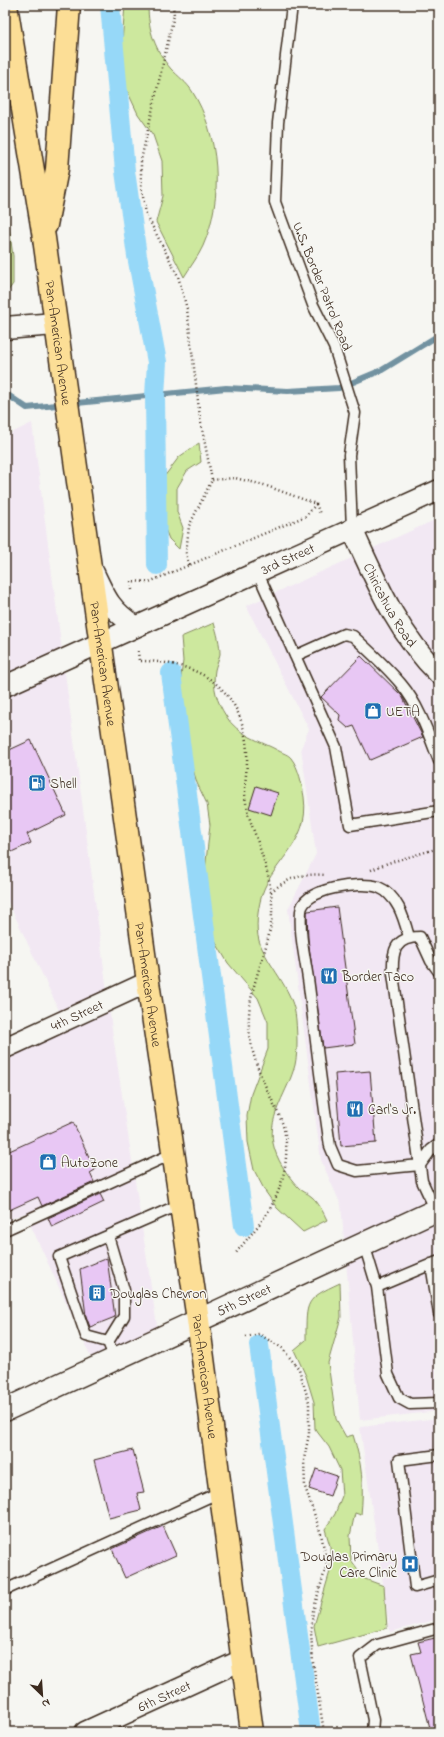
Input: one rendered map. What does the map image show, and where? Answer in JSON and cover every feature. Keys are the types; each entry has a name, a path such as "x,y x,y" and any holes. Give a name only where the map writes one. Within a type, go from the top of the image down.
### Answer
{"main road":[{"name":"Pan-American Avenue","path":"6,5 44,238 148,982 198,1320 252,1732"},
{"name":"Pan-American Avenue","path":"44,238 57,169 69,5"}],"street":[{"path":"5,328 55,324"},
{"name":"3rd Street","path":"5,686 100,641 439,490"},
{"name":"Chiricahua Road","path":"352,529 387,604 406,636 439,674"},
{"path":"88,560 105,596 118,615 135,626"},
{"name":"4th Street","path":"5,1048 148,982"},
{"name":"5th Street","path":"5,1410 111,1351 198,1320 437,1210"},
{"name":"6th Street","path":"85,1732 242,1660"}],"lane":[{"name":"U.S. Border Patrol Road","path":"292,5 278,123 275,202 313,305 334,347 355,413 349,455 352,529"},
{"path":"257,571 336,747 350,825 439,811"},
{"path":"295,656 344,634 353,636 409,694 439,761"},
{"path":"409,937 403,914 392,897 378,887 357,885 333,888 312,895 301,909 300,932 307,969 330,1146 338,1165 357,1171 420,1165 431,1150 439,1144"},
{"path":"437,1210 422,1181 393,968 392,956 398,943 409,937 420,937 431,961 439,972"},
{"path":"5,1230 174,1153"},
{"path":"108,1236 124,1290 124,1316 111,1351 86,1336 59,1256 181,1204"},
{"path":"364,1244 377,1287 388,1374 399,1398 410,1404 439,1403"},
{"path":"377,1287 435,1262 439,1314"},
{"path":"439,1455 399,1460 415,1587 439,1580"},
{"path":"5,1590 220,1492"},
{"path":"372,1732 373,1720 360,1658 377,1645 439,1628"}],"path":[{"path":"173,5 174,15 140,160 141,185 146,214 178,276 186,309 200,418 212,480 189,526 186,554 189,565"},
{"path":"212,480 235,478 264,485 316,504 320,514"},
{"path":"132,590 131,581 148,582 189,565 306,516 316,504"},
{"path":"138,651 139,661 158,661 188,667 203,674 218,685 239,712 244,730 247,753 245,776 246,804 266,869 271,893 272,914 252,995 249,1016 255,1063 280,1115 284,1133 286,1157 283,1176 267,1214 236,1253"},
{"path":"246,1338 259,1334 282,1348 298,1369 309,1402 309,1434 304,1460 305,1487 322,1534 327,1564 313,1611 311,1632 313,1663 324,1732"}],"shaded area":[{"path":"32,423 112,1029 159,1339 96,1368 25,1213 5,1221 5,1048 64,1021 5,895 5,436"},
{"path":"439,518 439,1411 360,1420 341,1205 321,1160 288,909 316,854 301,748 309,729 246,606"},
{"name":"Douglas Primary Care Clinic","path":"439,1418 439,1619 390,1632 360,1427"}],"green space":[{"path":"125,5 148,5 149,23 157,47 165,62 192,91 201,108 213,147 216,167 216,187 210,227 201,250 184,277 156,222 163,196 162,161 153,135 138,114 123,82 122,43"},
{"path":"5,198 13,256 13,284 5,295"},
{"path":"199,443 201,462 187,471 177,488 177,512 183,528 179,549 169,539 159,514 161,481 179,457"},
{"path":"214,623 219,642 220,654 215,670 214,682 216,694 223,711 231,723 243,733 290,757 298,772 304,797 304,814 301,828 288,853 264,888 260,902 257,924 261,946 287,990 296,1020 296,1060 292,1075 273,1122 272,1132 274,1149 286,1172 300,1189 317,1202 327,1220 303,1232 277,1208 265,1191 254,1170 248,1142 247,1116 251,1094 268,1049 268,1022 258,998 228,963 215,941 209,920 205,895 205,871 210,825 207,804 197,783 183,736 179,692 183,661 181,637"},
{"path":"340,1283 341,1317 328,1363 336,1419 346,1437 353,1435 362,1475 361,1515 355,1513 350,1536 351,1560 365,1579 384,1586 387,1628 318,1647 314,1626 331,1568 330,1546 325,1529 335,1514 342,1496 340,1470 329,1447 315,1429 314,1402 306,1376 294,1350 306,1340 306,1317 310,1303 320,1293"}],"building":[{"name":"UETA","path":"361,656 402,696 423,737 370,760 354,726 348,728 339,720 340,715 321,697"},
{"path":"31,740 66,815 27,834 31,843 5,855 5,752"},
{"path":"256,786 278,793 271,815 249,808"},
{"path":"337,907 355,1044 323,1048 308,939 307,912"},
{"name":"Carl's Jr.","path":"370,1071 376,1143 341,1146 335,1074"},
{"name":"AutoZone","path":"73,1122 95,1170 90,1173 94,1182 42,1206 38,1197 5,1212 5,1153"},
{"path":"100,1194 104,1202 52,1227 48,1218"},
{"name":"Douglas Chevron","path":"107,1258 115,1317 90,1327 86,1316 80,1269"},
{"path":"133,1450 144,1492 137,1493 141,1510 109,1518 94,1460"},
{"path":"316,1469 337,1476 330,1496 309,1489"},
{"path":"163,1526 176,1555 125,1578 112,1549"},
{"path":"439,1637 439,1732 431,1732 411,1654 421,1652 418,1642"}],"waterway":[{"path":"110,5 125,171 137,256 157,362 155,396 157,565"},
{"path":"5,393 27,408 226,388 288,391 339,388 382,370 439,335"},
{"path":"171,673 244,1226"},
{"path":"259,1345 311,1732"}],"place":[{"name":"UETA","path":"373,711"},
{"name":"Shell","path":"37,783"},
{"name":"Border Taco","path":"329,976"},
{"name":"Carl's Jr.","path":"355,1109"},
{"name":"AutoZone","path":"48,1162"},
{"name":"Douglas Chevron","path":"97,1293"},
{"name":"Douglas Primary Care Clinic","path":"410,1564"}]}
